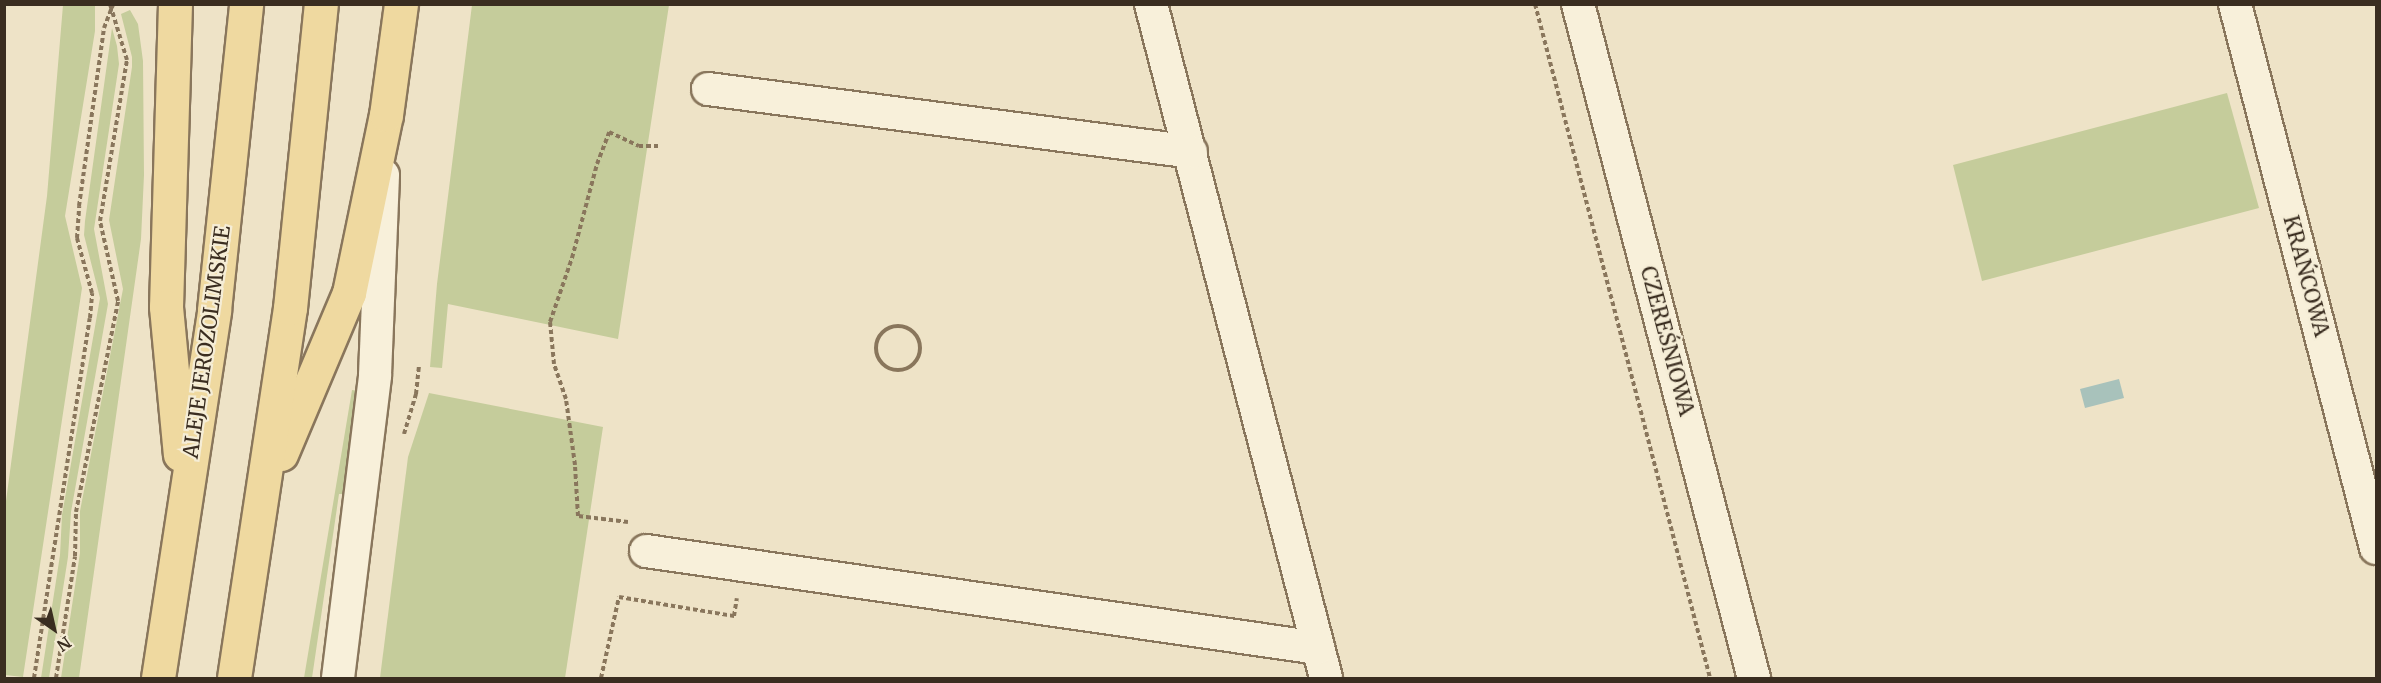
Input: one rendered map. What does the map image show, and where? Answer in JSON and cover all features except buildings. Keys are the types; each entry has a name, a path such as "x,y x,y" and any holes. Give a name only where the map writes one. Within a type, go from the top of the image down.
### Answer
{"main road":[{"path":"175,4 166,306 185,503"},
{"name":"ALEJE JEROZOLIMSKIE","path":"158,678 214,310 246,4"},
{"path":"234,678 290,308 321,4"},
{"path":"261,500 349,292 386,115 401,4"}],"street":[{"path":"1151,4 1326,678"},
{"name":"CZEREŚNIOWA","path":"1578,4 1754,678"},
{"name":"KRAŃCOWA","path":"2235,4 2376,548"},
{"path":"708,89 1191,152"},
{"path":"338,678 375,375 386,115"},
{"path":"646,551 1318,648"}],"path":[{"path":"1535,4 1710,678"},
{"path":"34,678 90,318 92,293 77,238 79,206 104,28 112,6"},
{"path":"56,678 75,556 76,512 118,301 100,221 127,60 112,6"},
{"path":"628,522 578,516 575,465 566,399 554,364 550,322 572,258 597,164 609,132 639,146 661,146"},
{"path":"900,326 910,329 917,336 920,352 913,364 904,370 894,370 884,366 878,357 876,344 884,331 900,326"},
{"path":"416,394 419,364"},
{"path":"602,678 620,597 734,616 742,564"}],"green space":[{"path":"63,5 95,5 95,31 65,216 82,288 23,677 5,675 4,516 47,196"},
{"path":"472,5 669,5 618,339 448,304 442,368 430,367 437,284"},
{"path":"130,10 138,24 143,61 144,175 141,239 79,678 61,678 80,553 80,511 123,289 109,220 132,67 132,57 121,14"},
{"path":"112,28 119,64 94,229 108,304 71,512 68,557 49,678 41,678 60,555 62,515 100,298 84,235"},
{"path":"2227,93 2259,208 1982,281 1953,165"},
{"path":"352,390 358,391 345,494 339,494 312,678 304,678"},
{"path":"429,393 603,427 565,678 380,678 408,457"}],"water":[{"path":"2119,379 2124,398 2085,408 2080,389"}]}
